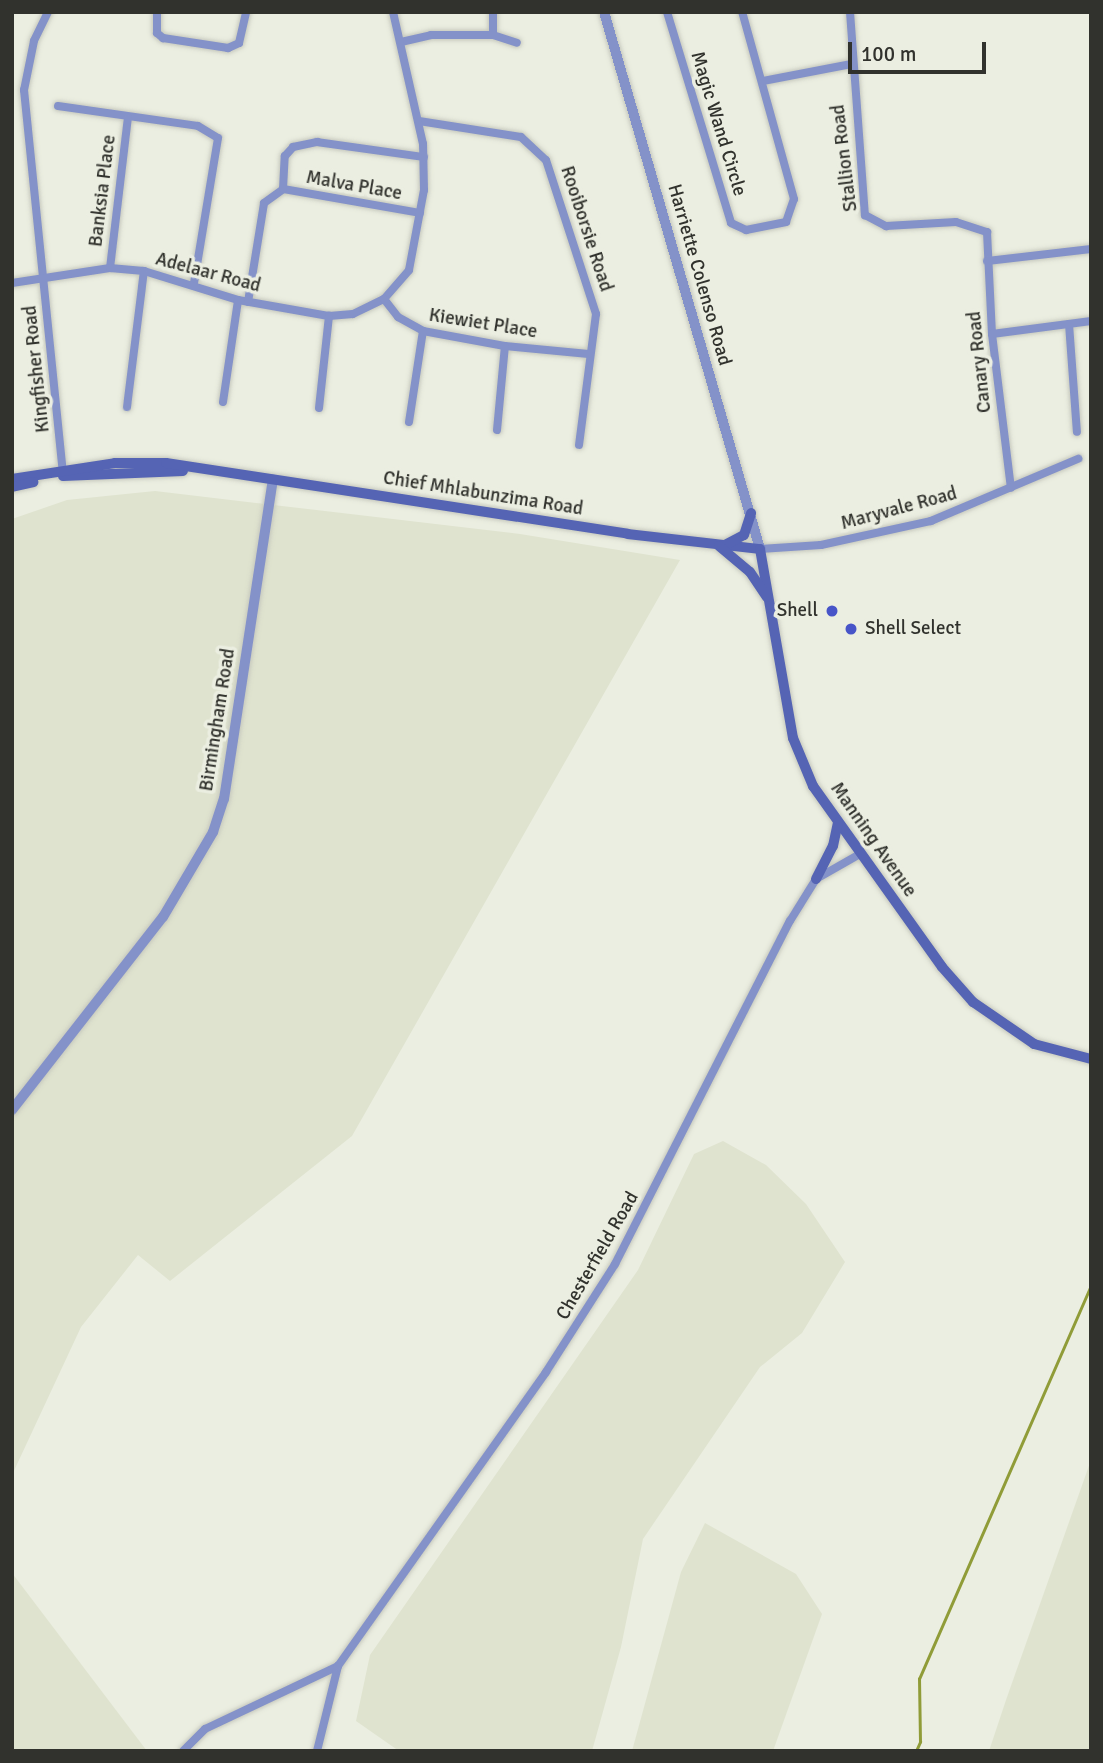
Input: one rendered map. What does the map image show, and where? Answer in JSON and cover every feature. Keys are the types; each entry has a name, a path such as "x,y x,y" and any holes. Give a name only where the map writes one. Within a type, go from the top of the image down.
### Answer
{"main road":[{"name":"Chief Mhlabunzima Road","path":"12,479 63,473 201,471 719,546 760,549"},
{"name":"Chief Mhlabunzima Road","path":"12,487 63,473"},
{"path":"751,513 744,536 719,546 750,572 772,606"},
{"name":"Manning Avenue","path":"760,549 793,738 813,786 860,854 973,1002 1034,1044 1091,1059"},
{"path":"816,879 833,846 838,823"}],"street":[{"name":"Kingfisher Road","path":"48,12 34,41 24,90 63,473"},
{"path":"157,12 157,33 163,38 228,48 239,43 246,12"},
{"name":"Adelaar Road","path":"12,283 110,268 144,271 194,283 238,300 329,316 353,314 384,299 409,270 420,213 424,157 419,121 393,12"},
{"path":"493,12 493,34"},
{"name":"Harriette Colenso Road","path":"604,12 760,549"},
{"name":"Magic Wand Circle","path":"667,12 732,223 746,230 786,222 794,199 764,81 742,12"},
{"name":"Stallion Road","path":"850,12 851,64 865,215 886,226 956,222 987,232"},
{"path":"401,42 431,35 493,34 517,43"},
{"path":"764,81 851,64"},
{"path":"58,106 198,126 218,138 194,283"},
{"name":"Banksia Place","path":"110,268 128,118"},
{"name":"Rooiborsie Road","path":"419,121 521,136 546,160 595,304 579,445"},
{"path":"248,302 264,203 283,189 285,156 299,143 424,157"},
{"name":"Malva Place","path":"283,189 420,213"},
{"name":"Canary Road","path":"987,232 992,334 1011,488"},
{"path":"988,261 1091,248"},
{"path":"127,407 144,271"},
{"name":"Kiewiet Place","path":"384,299 398,317 423,331 505,346 589,354"},
{"path":"223,402 238,300"},
{"path":"319,408 329,316"},
{"path":"992,334 1091,321"},
{"path":"1069,324 1077,432"},
{"path":"409,422 423,331"},
{"path":"497,430 505,346"},
{"name":"Maryvale Road","path":"760,549 821,545 875,535 950,514 1078,459"},
{"name":"Birmingham Road","path":"12,1110 163,917 190,878 212,832 224,799 272,480"},
{"name":"Chesterfield Road","path":"317,1751 338,1666 546,1372 615,1265 790,921 816,879 860,854"},
{"name":"Chesterfield Road","path":"183,1751 205,1730 338,1666"}],"shaded area":[{"path":"155,491 520,534 680,560 352,1136 170,1281 138,1255 81,1327 12,1475 12,519 67,500"},
{"path":"723,1141 766,1165 806,1204 845,1262 802,1333 760,1367 643,1539 621,1647 592,1751 399,1751 356,1721 370,1655 638,1270 694,1154"},
{"path":"1091,1460 1091,1751 989,1751 1006,1700"},
{"path":"705,1523 796,1574 822,1614 773,1751 632,1751 681,1572"},
{"path":"12,1573 147,1751 12,1751"}],"waterway":[{"path":"916,1751 920,1742 919,1679 1091,1286"}],"place":[{"name":"Shell","path":"832,611"},
{"name":"Shell Select","path":"851,629"}]}
